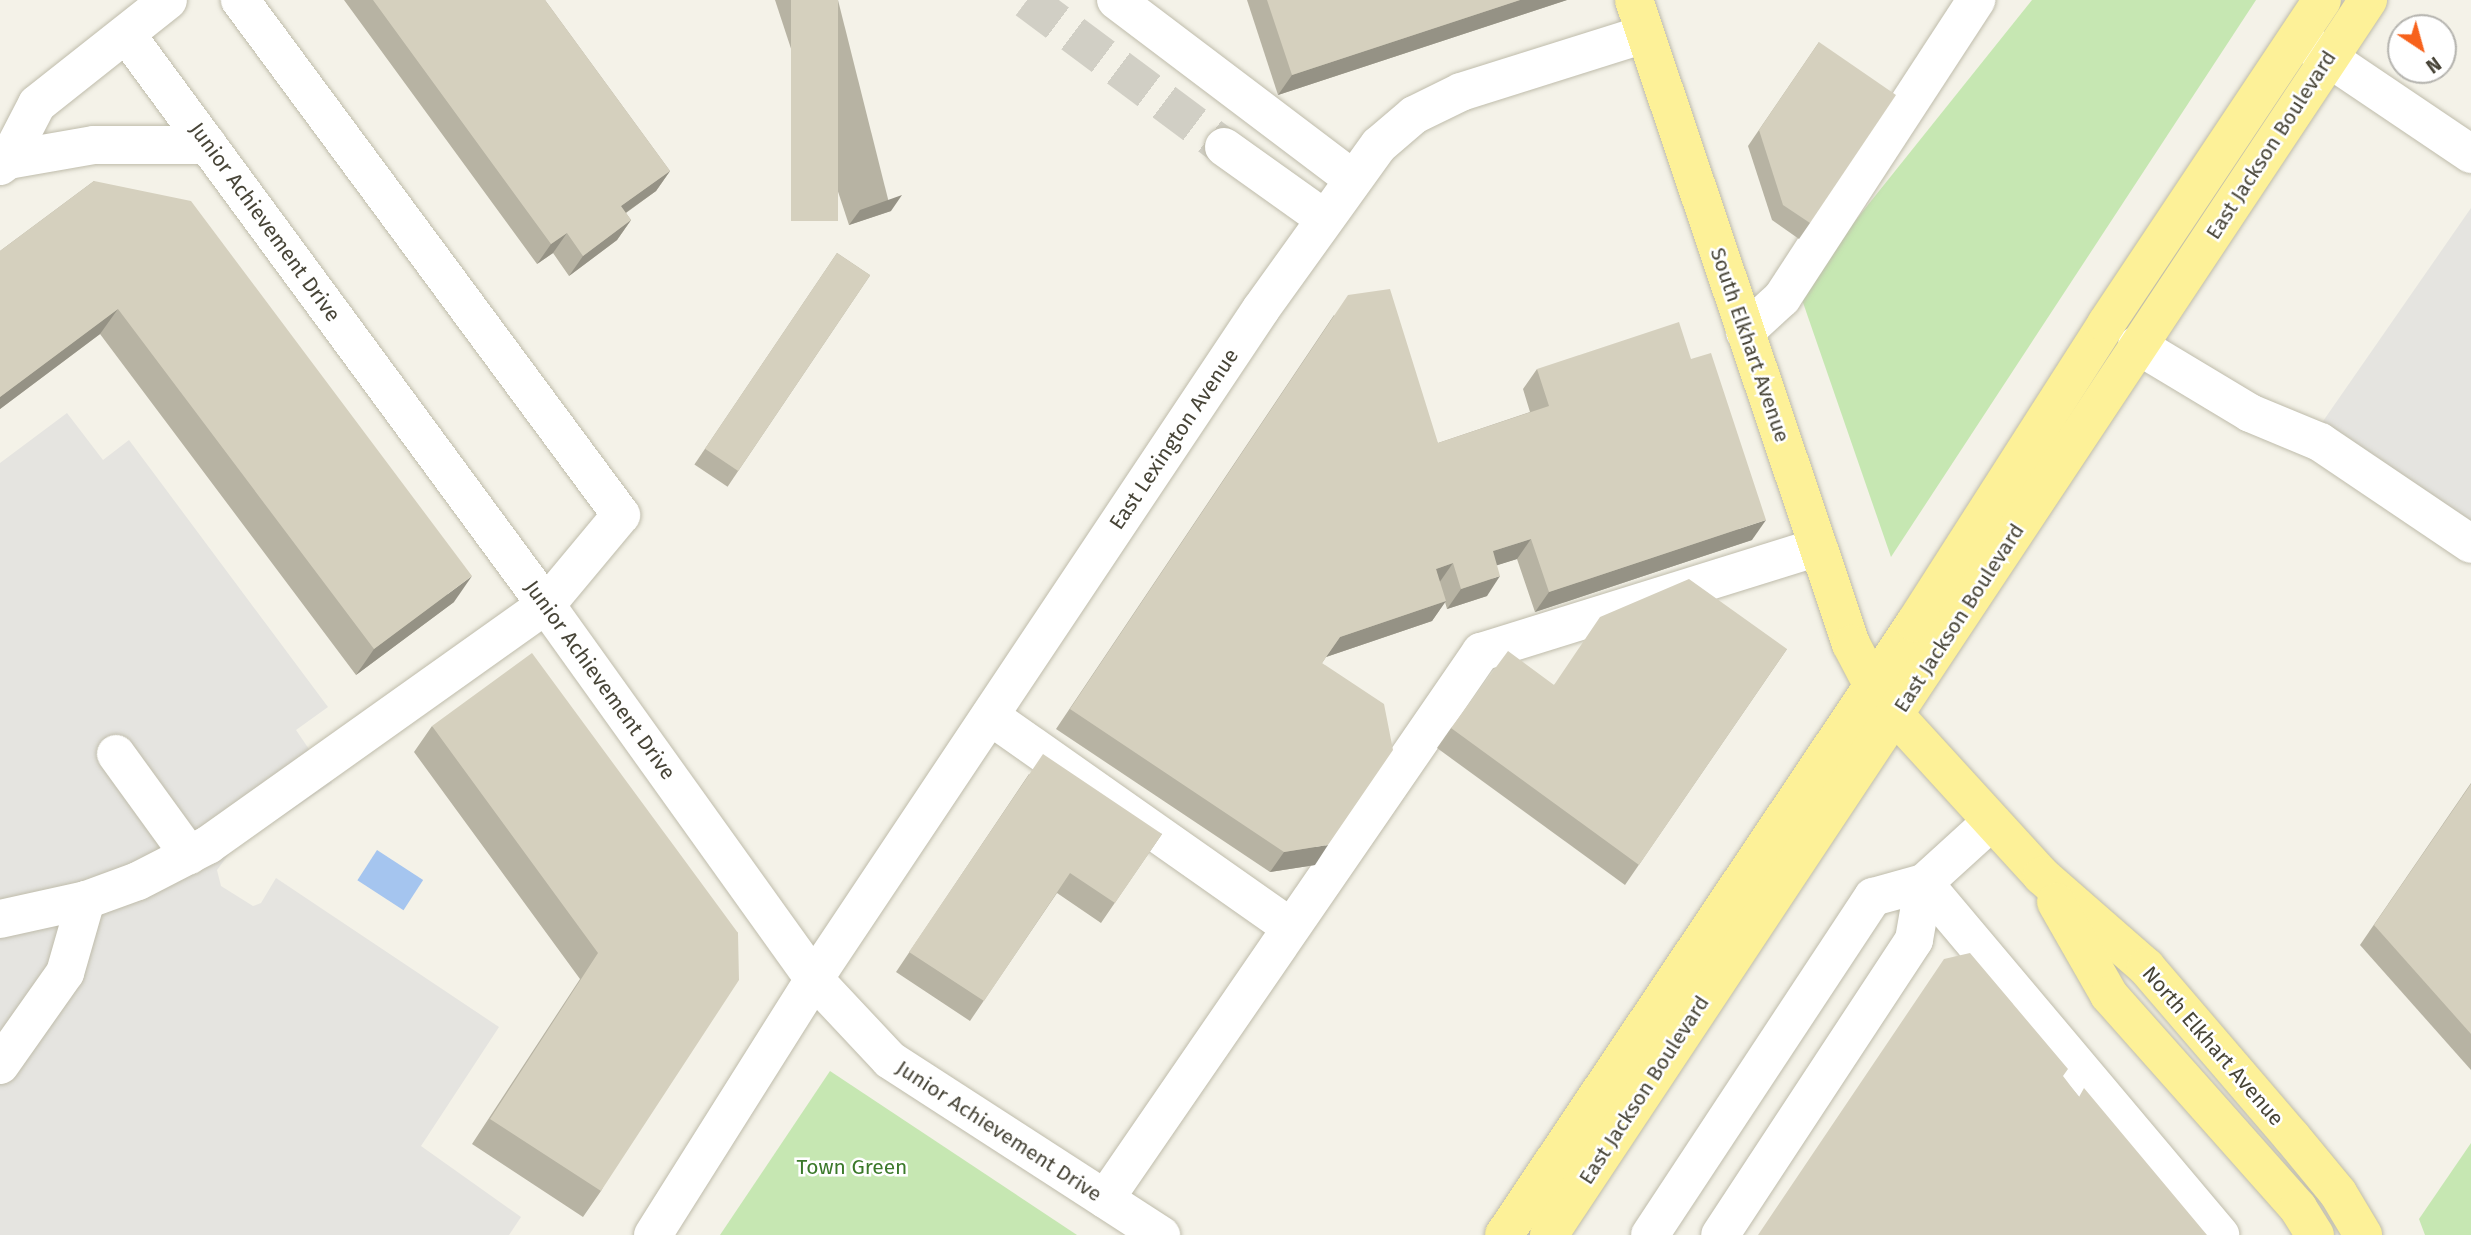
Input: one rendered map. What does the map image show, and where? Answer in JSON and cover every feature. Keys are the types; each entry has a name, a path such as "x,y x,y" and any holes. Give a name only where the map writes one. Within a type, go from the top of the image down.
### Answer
{"main road":[{"name":"East Jackson Boulevard","path":"1504,1235 2137,345 2313,47 2322,0"},
{"name":"East Jackson Boulevard","path":"1549,1235 1884,700 2313,47 2368,0"},
{"name":"South Elkhart Avenue","path":"1640,17 1850,644 1884,700"},
{"name":"North Elkhart Avenue","path":"1884,700 2042,876 2146,967 2338,1193 2363,1235"},
{"name":"North Elkhart Avenue","path":"2042,876 2109,995 2298,1208 2315,1235"}],"street":[{"path":"4,163 37,104 168,0"},
{"path":"0,919 86,900 189,855 546,605 621,515 240,0"},
{"path":"1116,0 1353,178"},
{"path":"1745,332 1782,298 1976,0"},
{"name":"East Lexington Avenue","path":"653,1235 814,979 1325,219 1379,145 1414,115 1461,92 1640,17"},
{"name":"Junior Achievement Drive","path":"126,34 546,605 814,979 890,1060 1161,1235"},
{"path":"2313,47 2471,154"},
{"path":"4,163 94,145 208,145"},
{"path":"1224,148 1325,219"},
{"path":"2137,345 2250,413 2320,442 2471,544"},
{"path":"1105,1199 1289,926 1481,652 1818,547"},
{"path":"990,716 1289,926"},
{"path":"116,754 189,855"},
{"path":"1650,1235 1873,897 1924,883 1992,822"},
{"path":"1720,1235 1914,940 1924,883"},
{"path":"1924,883 2220,1235"},
{"path":"0,1066 65,973 86,900"}],"green space":[{"path":"2032,0 2256,0 1891,557 1799,291"},
{"name":"Town Green","path":"830,1071 1077,1235 720,1235"},
{"path":"2471,1143 2471,1235 2425,1235 2419,1219"}],"shaded area":[{"path":"2471,208 2471,529 2319,427"},
{"path":"67,413 103,460 129,440 328,707 296,730 332,783 232,850 217,870 221,886 253,906 261,903 276,878 499,1027 421,1146 521,1217 509,1235 0,1235 0,463"}],"water":[{"path":"377,850 423,880 404,910 357,880"}],"building":[{"path":"373,0 545,0 670,171 621,206 631,220 583,256 567,233 551,244"},
{"path":"791,0 838,0 838,221 791,221"},
{"path":"1267,0 1520,0 1292,75"},
{"path":"1819,42 1896,95 1810,223 1783,205 1759,130"},
{"path":"94,181 191,201 472,576 374,649 118,309 0,397 0,251"},
{"path":"837,253 870,275 738,471 705,449"},
{"path":"1390,289 1438,443 1549,406 1537,369 1679,322 1691,359 1711,353 1766,520 1549,592 1531,539 1493,551 1500,576 1461,589 1453,563 1436,569 1446,601 1340,637 1322,663 1384,704 1393,750 1328,845 1284,852 1070,709 1348,295"},
{"path":"1689,579 1787,649 1639,865 1451,728 1508,651 1554,685 1600,617"},
{"path":"532,653 738,933 739,980 601,1191 490,1119 598,953 432,726"},
{"path":"1043,754 1162,834 1115,903 1070,873 984,1001 909,952"},
{"path":"2471,784 2471,1034 2374,925"},
{"path":"1970,953 2068,1069 2063,1076 2079,1097 2084,1088 2207,1235 1758,1235 1944,959"}],"tunnel":[{"path":"1027,0 1224,147"}]}
